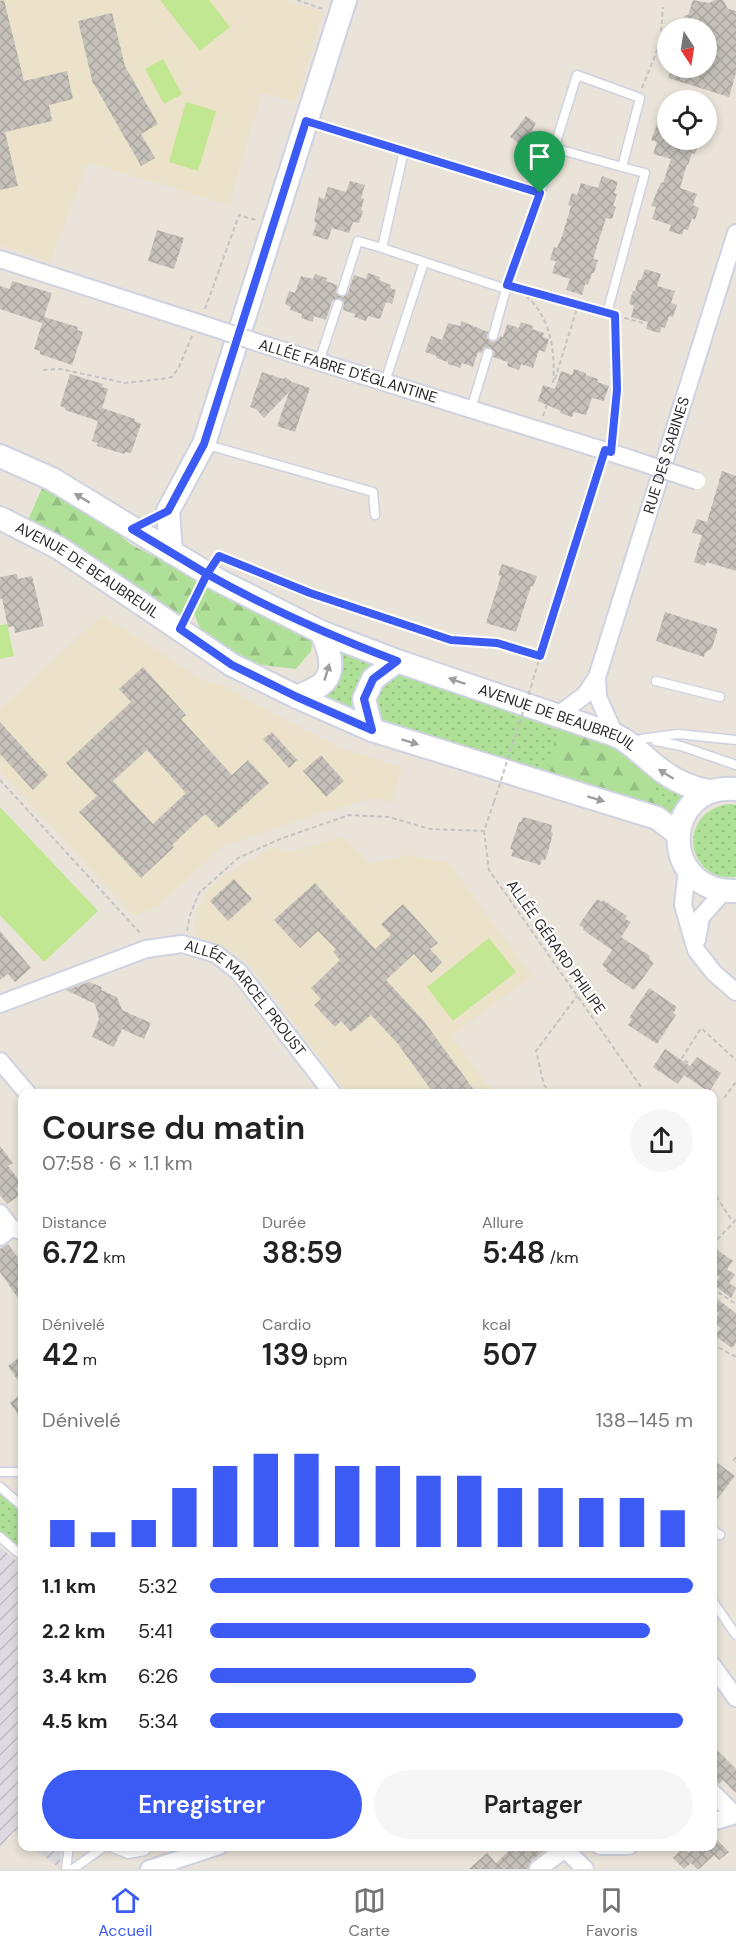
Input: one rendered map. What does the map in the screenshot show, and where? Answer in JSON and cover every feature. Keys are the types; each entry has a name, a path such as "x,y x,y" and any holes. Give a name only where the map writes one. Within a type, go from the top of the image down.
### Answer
{"main road":[{"path":"171,552 168,511 204,444 343,7"},
{"name":"AVENUE DE BEAUBREUIL","path":"0,456 52,479 171,552 211,561 262,604 321,632 397,661 631,739 659,769 695,789 709,791 736,789"},
{"path":"132,529 168,511"},
{"name":"AVENUE DE BEAUBREUIL","path":"0,518 59,548 232,665 297,697 372,730 657,818 678,834"},
{"path":"297,697 324,682 331,665 326,642 321,632"},
{"path":"372,730 364,699 373,679 397,661"},
{"path":"709,791 700,796 687,810 678,834 680,852 687,869 703,884 730,891"}],"street":[{"name":"RUE DES SABINES","path":"558,715 585,694 597,677 736,232"},
{"name":"ALLÉE FABRE D'ÉGLANTINE","path":"0,260 697,481"},
{"name":"RUE DES SABINES","path":"597,677 598,697 631,739"},
{"path":"687,869 683,905 696,950 714,973 736,992"},
{"path":"696,950 699,920 730,891"},
{"name":"ALLÉE MARCEL PROUST","path":"0,1004 147,949 182,944 216,954 239,972 329,1089"},
{"path":"0,1061 24,1089"},
{"path":"0,1213 11,1232"},
{"path":"717,1672 736,1698"},
{"path":"717,1797 736,1815 717,1821"},
{"path":"149,1869 204,1851"},
{"path":"538,1869 561,1851"},
{"path":"568,1851 585,1869"}],"lane":[{"path":"493,336 576,75 640,98 622,167"},
{"path":"306,121 540,193"},
{"path":"554,148 645,173 607,313"},
{"path":"382,248 404,151"},
{"path":"342,291 358,241 507,287"},
{"path":"385,382 424,262"},
{"path":"319,362 338,304"},
{"path":"471,409 488,353"},
{"path":"204,444 373,492 375,515"},
{"path":"656,681 720,697"},
{"path":"631,739 678,734 736,741"},
{"path":"631,739 681,746 736,765"},
{"path":"0,1472 18,1472"},
{"path":"0,1487 18,1503"},
{"path":"0,1537 18,1553"},
{"path":"717,1607 736,1635"},
{"path":"66,1869 68,1851"},
{"path":"74,1869 100,1851"},
{"path":"120,1851 128,1854 145,1851"}],"path":[{"path":"297,0 343,7"},
{"path":"640,98 641,88 660,43 663,7"},
{"path":"43,370 62,369 125,382 172,377 203,324 239,215 274,224"},
{"path":"507,287 523,289 607,313"},
{"path":"523,289 523,293 537,307 550,338 553,355 552,386 578,305"},
{"name":"ALLÉE GÉRARD PHILIPE","path":"643,1089 489,870 484,831 608,451 617,390 615,315 644,323"},
{"path":"180,629 211,561 451,640 497,643 540,656"},
{"path":"0,780 147,940"},
{"path":"185,937 190,915 199,893 238,858 280,839 349,815 389,817 430,829 484,831"},
{"path":"547,1089 544,1085 536,1051 577,995"},
{"path":"688,1063 682,1058 701,1028 736,1060"},
{"path":"724,1098 736,1082"},
{"path":"717,1198 731,1219 736,1221 717,1240"},
{"path":"717,1291 736,1304"},
{"path":"717,1347 736,1357"},
{"path":"736,1457 733,1461 736,1462"}],"shaded area":[{"path":"0,0 285,0 323,12 296,102 262,93 229,205 88,162 50,262 0,245"},
{"path":"102,615 206,682 221,684 341,748 402,768 391,802 375,798 317,814 223,846 158,906 134,916 0,771 0,709"},
{"path":"343,836 370,864 408,855 449,863 532,976 451,1036 490,1089 344,1089 250,965 228,949 196,936 195,921 198,910 207,891 221,877 273,847 287,853"},
{"path":"0,1547 18,1563 18,1834 14,1831 0,1847"},
{"path":"38,1851 61,1851 59,1868"}],"green space":[{"path":"160,0 209,0 230,27 200,51"},
{"path":"163,59 182,94 164,104 145,69"},
{"path":"186,102 216,111 198,171 169,162"},
{"path":"44,484 84,507 132,545 313,638 311,651 296,669 254,664 202,634 195,615 178,619 28,520"},
{"path":"7,624 14,656 0,659 0,625"},
{"path":"334,643 382,665 362,719 310,695"},
{"path":"394,673 408,674 583,732 665,786 685,796 673,816 381,723 374,699 376,687"},
{"path":"560,724 620,746 652,774 659,805 651,808 545,776"},
{"path":"730,804 736,805 736,877 719,876 706,869 697,858 694,845 695,831 701,819 713,809"},
{"path":"0,807 98,911 44,962 0,915"},
{"path":"489,938 516,972 453,1021 427,987"},
{"path":"0,1490 18,1505 18,1548 0,1533"}],"building":[{"path":"4,0 24,81 67,71 73,99 49,105 52,121 5,132 18,186 0,190 0,1"},
{"path":"693,0 709,3 723,0 728,9 736,11 736,73 729,97 717,93 717,90 707,90 668,78 717,78 717,18 685,18 684,16 688,15"},
{"path":"112,13 125,66 158,124 141,134 155,158 141,166 93,84 78,21"},
{"path":"526,116 536,123 532,130 534,132 524,147 510,137"},
{"path":"657,124 657,142 651,140"},
{"path":"657,142 657,150 696,150 695,154 692,153 687,164 680,188 697,194 693,205 699,208 695,220 692,218 688,230 684,229 682,235 669,231 671,225 652,219 656,207 651,206 661,182 663,183 671,159 653,154"},
{"path":"602,176 618,182 614,193 617,194 613,206 616,207 612,219 606,218 593,259 598,260 594,273 588,285 585,284 582,295 566,290 570,279 552,273 556,261 550,260 554,247 557,248 562,236 571,206 568,205 572,193 577,195 581,183 598,188"},
{"path":"350,181 365,185 361,198 364,199 361,210 363,211 359,223 353,222 349,233 332,228 328,240 312,235 317,223 314,222 319,197 324,199 328,187 346,192"},
{"path":"157,230 184,238 174,269 148,261"},
{"path":"645,269 661,274 657,286 675,291 671,303 677,305 673,317 669,316 665,328 661,327 660,333 646,329 648,322 631,317 634,306 629,303"},
{"path":"368,273 380,277 379,280 396,290 392,304 386,302 380,319 368,316 366,321 354,317 355,314 343,310 344,302 339,298 332,301 326,320 314,316 313,322 301,318 302,314 290,310 291,307 285,304 289,291 295,293 301,276 313,279 315,274 327,278 326,281 337,285 336,293 343,297 348,293 354,275 366,279"},
{"path":"12,281 52,293 44,317 78,327 77,330 83,332 72,365 40,354 40,351 34,349 43,321 42,323 0,309 0,286 10,289"},
{"path":"461,321 488,332 487,338 492,342 497,341 500,336 503,337 507,324 519,328 521,322 533,326 532,329 544,333 543,337 549,339 545,352 539,350 533,368 521,364 519,370 507,366 508,362 493,357 494,351 489,347 484,348 481,353 478,352 473,367 462,363 460,368 425,352 431,336 442,340 448,323 460,326"},
{"path":"574,369 609,386 604,401 592,398 586,415 574,412 572,417 538,401 543,385 555,389 561,371 572,375"},
{"path":"262,372 283,379 285,377 310,388 295,432 277,426 289,392 264,418 256,409 250,407"},
{"path":"70,374 103,384 102,387 108,389 102,408 135,419 141,424 131,453 124,454 97,446 98,443 92,441 98,421 65,410 60,406"},
{"path":"722,471 736,476 736,571 707,562 705,566 694,562 702,535 692,533 697,519 707,522"},
{"path":"502,564 537,576 533,587 531,586 516,632 486,623 501,576 498,575"},
{"path":"17,574 18,579 32,576 44,626 15,633 14,626 8,627 2,598 0,599 0,577"},
{"path":"665,612 718,629 712,648 705,653 704,657 656,641"},
{"path":"143,667 186,715 181,719 232,775 248,760 269,783 219,828 205,814 141,878 79,812 97,796 66,763 131,702 119,689","holes":["147,750 186,793 153,824 113,781"]},
{"path":"0,722 48,775 33,790 0,754"},
{"path":"272,732 297,760 289,768 263,739"},
{"path":"321,755 344,781 326,797 303,771"},
{"path":"523,817 552,825 551,832 553,833 548,852 540,865 511,856 513,850 510,849 519,822"},
{"path":"234,879 252,899 228,921 210,901"},
{"path":"315,883 375,949 391,935 381,924 403,904 438,943 430,949 442,962 431,973 414,954 386,980 423,1020 473,1089 430,1089 398,1044 371,1015 351,1032 341,1021 335,1027 314,1005 321,999 311,988 340,960 333,952 336,949 318,931 300,948 274,920"},
{"path":"597,899 602,902 603,900 627,916 625,919 631,922 621,937 650,956 649,959 654,963 634,990 606,971 607,969 602,965 612,950 579,925"},
{"path":"0,931 31,968 15,982 8,974 0,980"},
{"path":"89,982 117,997 122,1010 151,1023 144,1039 122,1029 114,1047 92,1037 99,1019 95,1004 66,990"},
{"path":"649,988 677,1007 673,1013 676,1015 657,1044 628,1025 632,1019 629,1018"},
{"path":"665,1049 690,1066 697,1057 721,1073 711,1089 705,1089 684,1075 678,1084 653,1067"},
{"path":"0,1146 13,1163 8,1166 18,1179 16,1189 18,1196 7,1204 0,1195"},
{"path":"8,1244 18,1258 18,1298 0,1272 0,1249"},
{"path":"717,1250 733,1261 727,1269 735,1275 729,1283 736,1288 731,1298 717,1287 720,1277 717,1275"},
{"path":"717,1299 736,1313 736,1343 732,1348 717,1337 721,1328 717,1325 719,1313 717,1312"},
{"path":"18,1358 18,1380 8,1366"},
{"path":"18,1396 18,1414 10,1403"},
{"path":"717,1463 735,1476 717,1499"},
{"path":"717,1750 736,1769 736,1793 723,1780 719,1784 717,1783"},
{"path":"717,1840 729,1852 719,1860 714,1855 699,1869 691,1863 684,1869 673,1858 680,1851 689,1853 691,1851 717,1851"},
{"path":"509,1851 544,1851 531,1861 528,1869 469,1869 487,1853 496,1863"}],"route":[{"path":"540,193 306,121 204,444 168,511 132,529 207,574 180,629 232,665 372,730 364,699 373,679 397,661 321,632 207,574 219,556 310,593 451,640 497,643 540,656 605,450 611,452 617,390 615,315 507,285 540,193"}]}
